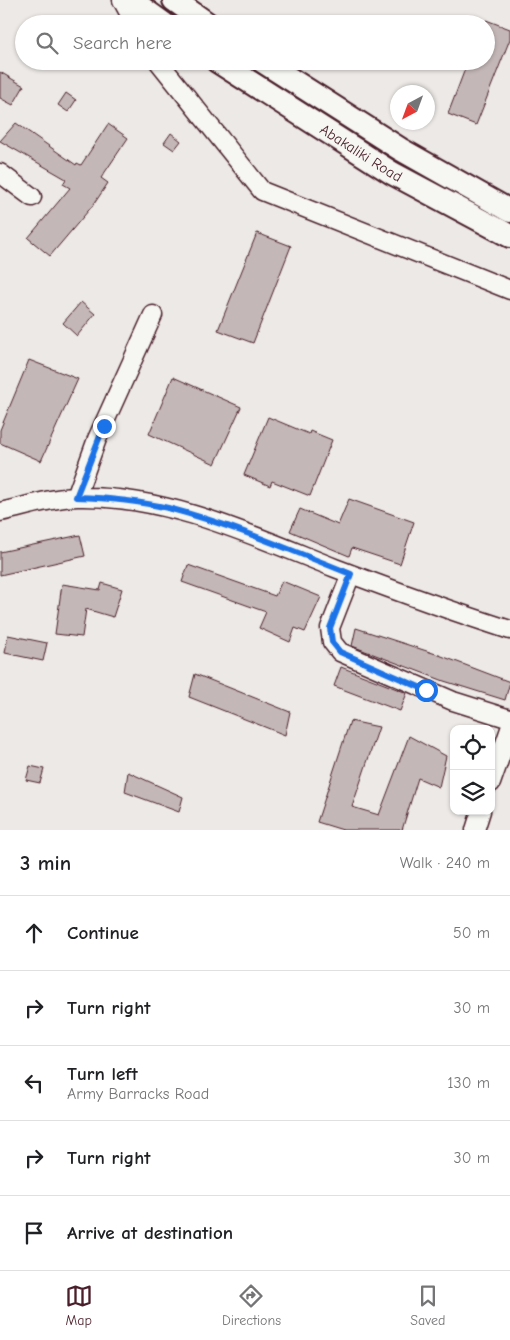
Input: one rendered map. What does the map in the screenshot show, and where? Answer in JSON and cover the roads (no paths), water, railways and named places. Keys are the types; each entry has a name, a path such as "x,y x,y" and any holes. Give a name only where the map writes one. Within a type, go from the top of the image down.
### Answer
{"main road":[{"path":"174,0 195,15"},
{"path":"132,5 149,15"},
{"name":"Abakaliki Road","path":"231,70 392,173 510,236"},
{"name":"Abakaliki Road","path":"276,70 400,149 510,211"}],"street":[{"path":"165,70 262,190 510,290"},
{"path":"0,173 32,196"},
{"path":"76,497 97,439 153,316"},
{"path":"0,512 76,497 106,498 167,508 256,537 412,598 510,630"},
{"path":"351,574 330,628 332,642 340,652 453,701 510,719"},
{"path":"495,772 510,729"},
{"path":"475,830 480,815"}]}
